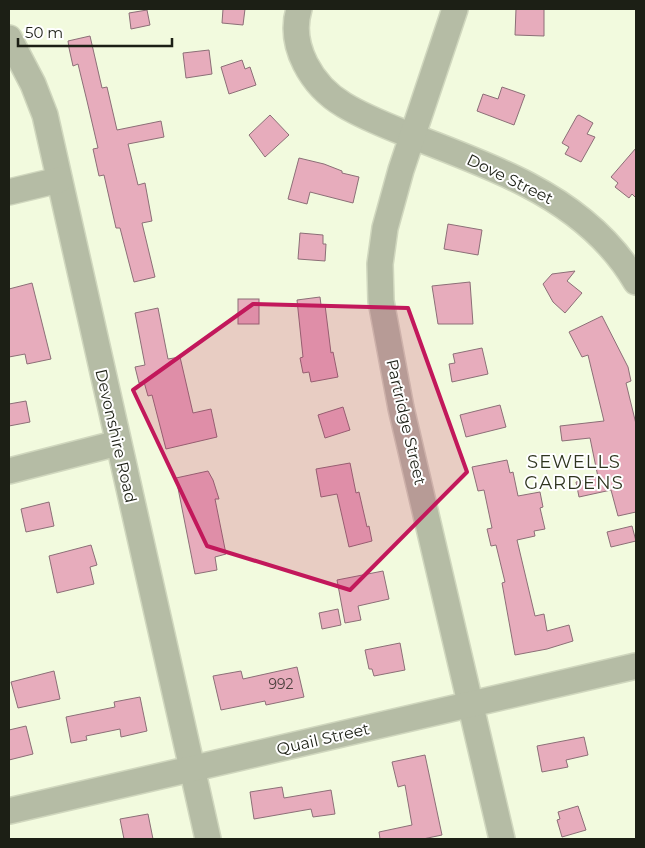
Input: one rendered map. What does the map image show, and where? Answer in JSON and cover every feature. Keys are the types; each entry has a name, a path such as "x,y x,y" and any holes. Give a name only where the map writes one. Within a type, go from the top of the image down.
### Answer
{"street":[{"name":"Dove Street","path":"300,9 297,38 302,56 312,74 326,91 343,105 380,124 506,174 554,199 585,222 607,243 636,282"},
{"name":"Partridge Street","path":"455,9 401,170 385,228 380,264 380,301 401,408 502,839"},
{"name":"Devonshire Road","path":"9,38 33,84 45,115 208,839"},
{"path":"9,192 59,180"},
{"path":"9,471 118,443"},
{"name":"Quail Street","path":"9,811 636,666"}],"highlighted area":[{"path":"253,304 408,308 467,472 350,590 207,546 133,390"}],"building":[{"path":"223,9 245,9 243,25 222,23"},
{"path":"516,9 544,9 544,36 515,35"},
{"path":"147,10 150,25 131,29 129,13"},
{"path":"90,36 102,88 107,87 117,130 161,121 164,137 128,144 138,185 145,183 152,221 142,223 155,277 134,282 120,228 116,228 104,175 99,176 93,149 98,148 87,101 78,64 73,66 69,48 68,41"},
{"path":"209,50 212,74 186,78 183,53"},
{"path":"242,60 245,69 250,67 256,85 229,94 221,67"},
{"path":"502,87 525,95 514,125 477,111 483,94 498,99"},
{"path":"270,115 289,135 265,157 249,135"},
{"path":"579,115 593,123 587,134 595,137 581,162 565,154 569,147 562,143"},
{"path":"636,148 636,198 632,194 629,198 615,187 618,183 611,177"},
{"path":"299,158 324,164 342,171 342,173 359,177 353,203 310,192 307,204 288,199"},
{"path":"448,224 482,230 478,255 444,249"},
{"path":"300,233 323,235 323,244 326,244 325,261 298,259"},
{"path":"575,271 567,281 582,293 565,313 553,302 543,284 552,274"},
{"path":"470,282 473,324 438,324 432,286"},
{"path":"32,283 51,359 27,364 25,354 9,357 9,289"},
{"path":"320,297 321,305 325,305 331,353 333,352 338,377 311,382 309,372 303,373 300,358 303,357 297,300"},
{"path":"238,299 259,299 259,324 238,324"},
{"path":"158,308 168,359 180,357 193,413 211,409 217,437 166,449 152,395 148,396 144,382 139,383 135,367 145,365 135,313"},
{"path":"602,316 628,367 631,381 626,383 636,424 636,512 618,516 611,490 579,497 576,482 598,477 590,438 562,441 560,426 604,421 588,355 582,357 569,332"},
{"path":"482,348 488,374 452,382 449,364 455,363 453,354"},
{"path":"26,401 30,422 9,426 9,404"},
{"path":"500,405 506,427 466,437 460,415"},
{"path":"343,407 350,430 325,438 318,415"},
{"path":"507,460 510,473 513,472 518,496 540,492 543,507 540,508 545,529 534,531 535,536 517,540 535,616 544,614 547,631 569,625 573,641 547,649 515,655 502,583 505,582 496,545 491,546 487,529 492,528 484,490 478,491 472,467"},
{"path":"350,463 356,493 359,492 372,541 349,547 337,494 321,497 316,469"},
{"path":"208,471 219,499 215,499 226,554 215,557 217,570 195,574 176,478"},
{"path":"49,502 54,526 26,532 21,509"},
{"path":"632,526 636,541 611,547 607,532"},
{"path":"91,545 97,565 90,567 94,584 57,593 49,556"},
{"path":"383,571 389,599 358,606 361,620 345,623 337,580"},
{"path":"338,609 341,625 322,629 319,613"},
{"path":"400,643 405,670 374,676 372,669 369,669 365,650"},
{"path":"297,667 304,697 266,705 265,701 221,710 213,676 241,671 243,679"},
{"path":"54,671 60,699 18,708 11,682"},
{"path":"140,697 147,731 121,737 120,729 86,736 87,740 71,743 66,717 115,707 114,702"},
{"path":"26,726 33,754 9,760 9,730"},
{"path":"584,737 588,755 566,760 568,767 542,772 537,746"},
{"path":"425,755 442,835 423,839 380,839 379,832 412,825 405,785 398,787 392,762"},
{"path":"282,787 284,798 331,790 335,814 313,817 311,809 254,819 250,792"},
{"path":"578,806 586,830 562,837 557,820 560,819 558,812"},
{"path":"148,814 153,839 124,839 120,819"}],"district":[{"name":"SEWELLS GARDENS","path":"574,472"}]}
